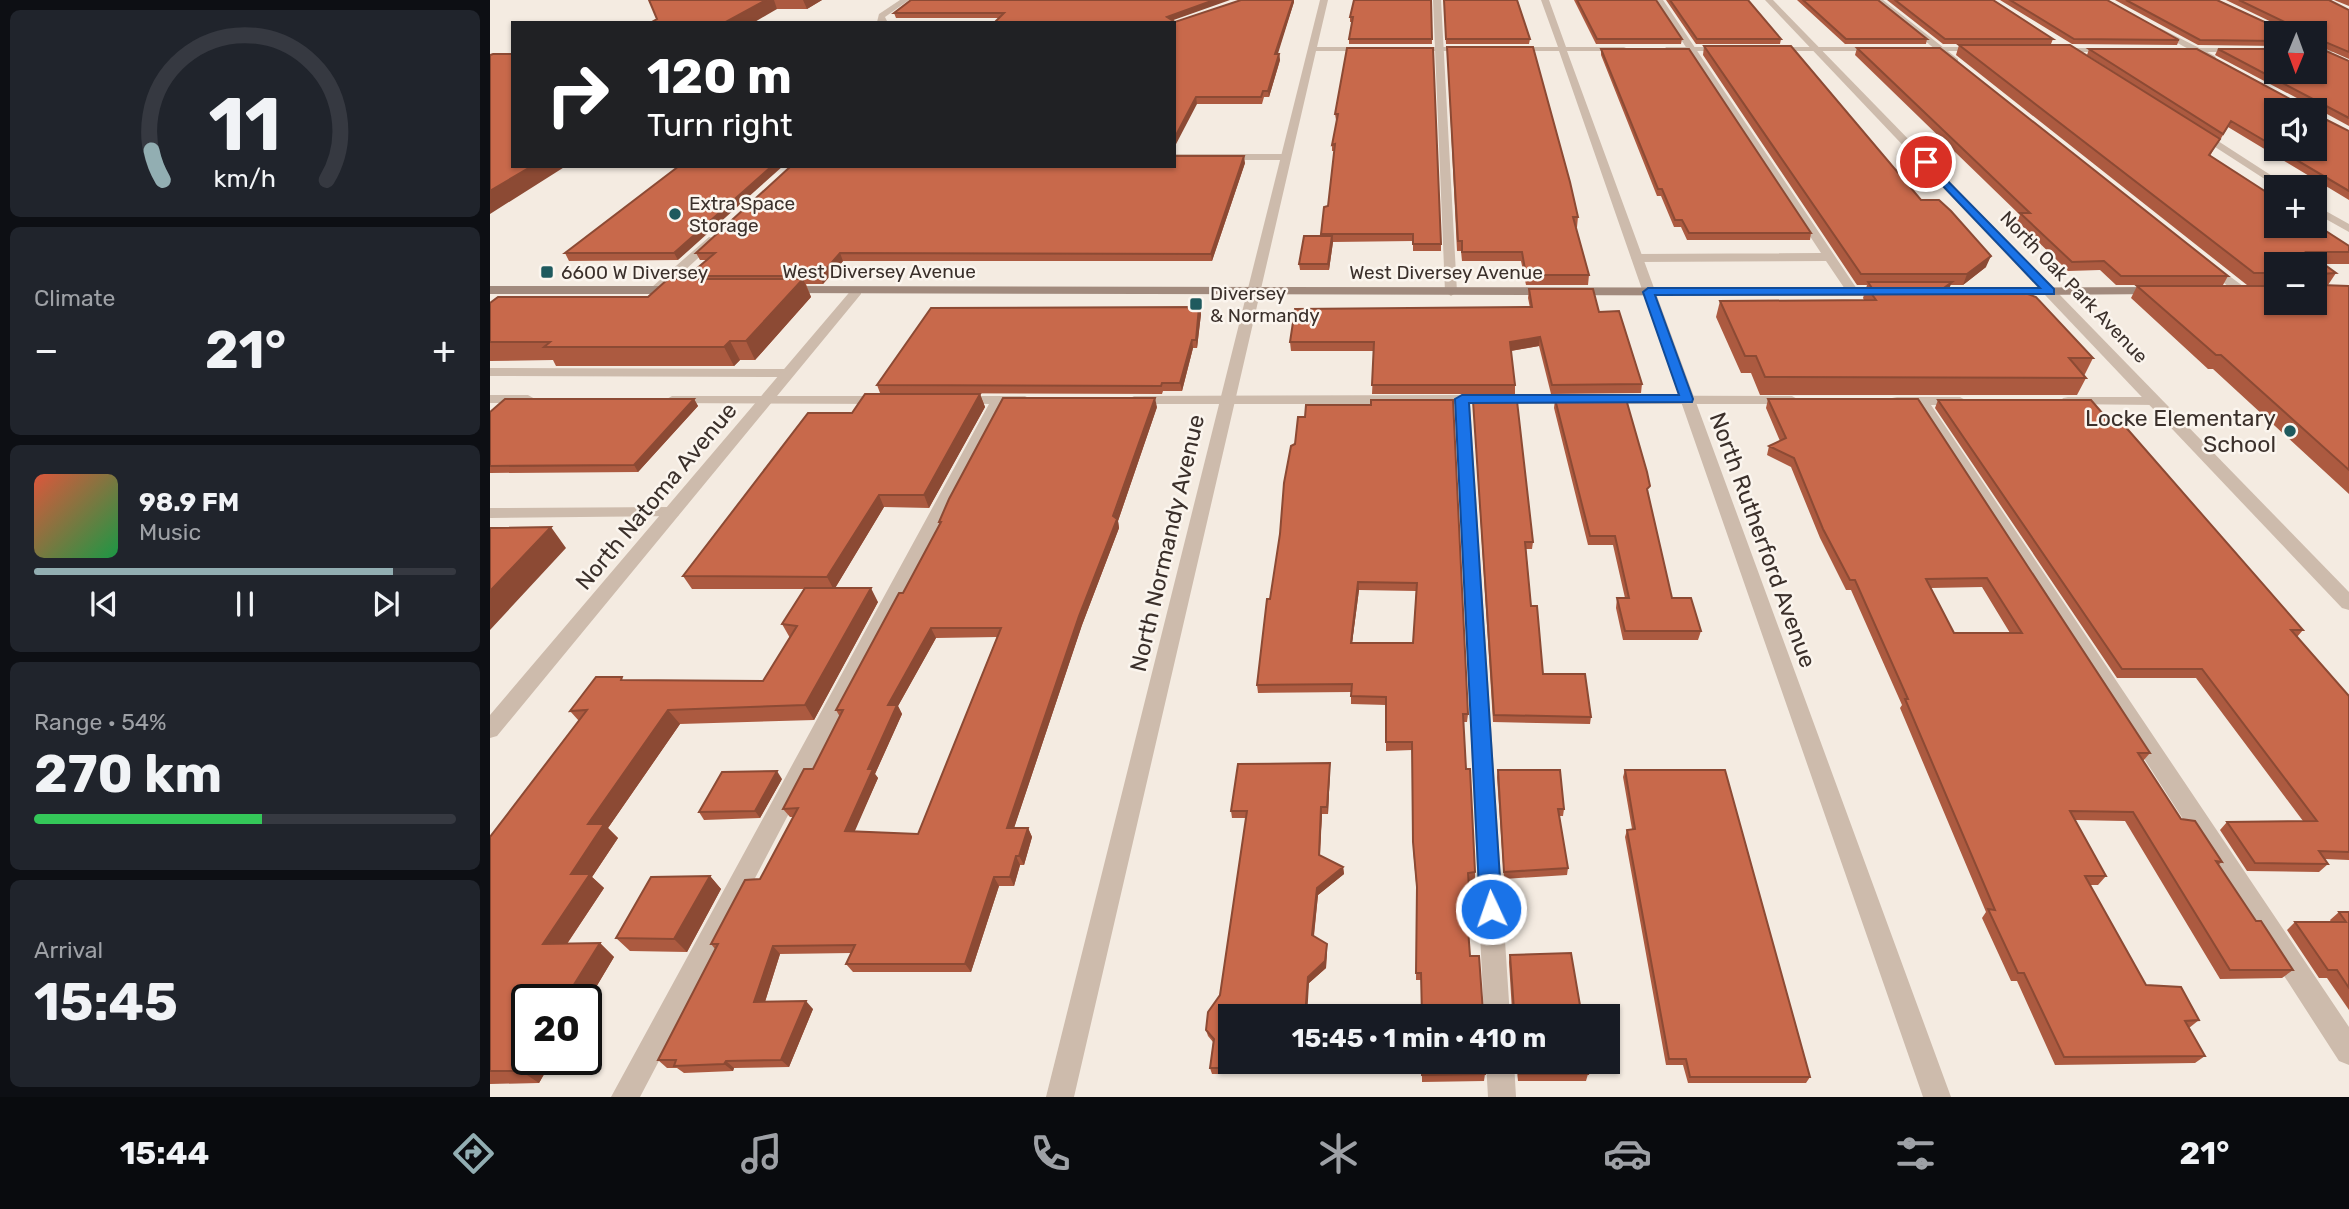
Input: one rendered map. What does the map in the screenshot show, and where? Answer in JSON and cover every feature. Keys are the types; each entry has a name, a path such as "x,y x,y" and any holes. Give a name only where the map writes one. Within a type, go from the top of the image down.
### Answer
{"main road":[{"path":"490,290 696,290"},
{"name":"West Diversey Avenue","path":"777,290 2170,292"},
{"path":"2218,292 2248,292"}],"street":[{"path":"881,21 882,16 905,0"},
{"name":"North Normandy Avenue","path":"1060,1097 1324,0"},
{"path":"1437,0 1451,292"},
{"name":"North Rutherford Avenue","path":"1545,0 1937,1097"},
{"path":"1659,0 1853,292"},
{"name":"North Oak Park Avenue","path":"1769,0 2349,603"},
{"path":"1879,0 1962,67"},
{"path":"2150,25 2218,62"},
{"path":"2058,43 2091,64"},
{"path":"1313,49 1377,49"},
{"path":"1402,49 1481,49"},
{"path":"1508,49 1640,49"},
{"path":"1653,49 1732,49"},
{"path":"1759,49 1885,49"},
{"path":"1913,49 1992,50"},
{"path":"2328,49 2349,50"},
{"path":"2043,50 2120,50"},
{"path":"2158,50 2264,50"},
{"path":"2328,53 2340,58"},
{"path":"2193,129 2265,175"},
{"path":"1176,156 1286,157"},
{"path":"2327,215 2349,229"},
{"path":"656,290 723,229"},
{"path":"1637,258 1830,257"},
{"path":"2200,257 2248,292"},
{"name":"North Natoma Avenue","path":"490,730 857,291"},
{"path":"490,372 788,373"},
{"path":"1462,399 1496,1004"},
{"path":"490,400 545,400"},
{"path":"656,400 903,400"},
{"path":"944,400 1039,400"},
{"path":"625,1097 999,400"},
{"path":"1120,400 1811,400"},
{"path":"1880,401 1976,401"},
{"path":"1922,401 2349,1051"},
{"path":"2059,401 2155,401"},
{"path":"490,513 672,512"},
{"path":"1501,1074 1502,1097"}],"building":[{"path":"649,0 766,0 728,21 654,21 657,19"},
{"path":"911,0 1214,0 1167,17 1173,21 996,21 1004,13 894,13"},
{"path":"1241,0 1293,0 1275,54 1279,54 1268,91 1263,91 1261,97 1196,97 1176,135 1176,22"},
{"path":"1354,0 1431,0 1432,39 1349,39"},
{"path":"1444,0 1517,0 1530,39 1446,39"},
{"path":"1577,0 1656,0 1682,39 1597,39"},
{"path":"1670,0 1748,0 1781,39 1697,39"},
{"path":"1803,0 1878,0 1927,39 1846,39"},
{"path":"1895,0 1993,0 2053,39 1945,39"},
{"path":"2010,0 2107,0 2179,40 2074,39"},
{"path":"2126,0 2217,0 2264,22 2264,41 2200,40"},
{"path":"2239,0 2329,0 2349,10 2349,52 2328,43 2328,21 2283,21"},
{"path":"1959,45 2070,45 2220,139 2209,155 2264,191 2264,238 2327,238 2327,232 2349,246 2349,252 2264,252 2264,273 2254,273"},
{"path":"1704,46 1791,46 1921,200 1939,200 1991,256 1967,274 1861,274"},
{"path":"1447,47 1533,47 1570,182 1578,217 1573,217 1589,275 1526,275 1522,252 1462,252 1462,241 1458,241"},
{"path":"1347,48 1433,48 1441,244 1413,244 1413,234 1321,234 1324,207 1328,206 1335,144 1332,145 1338,114 1335,114"},
{"path":"1857,48 1940,48 2228,276 2121,276 2104,261 2072,262 2020,213 2030,213"},
{"path":"1601,49 1689,49 1811,233 1689,233 1682,220 1675,220 1662,189 1658,189"},
{"path":"2089,49 2197,49 2288,98 2264,98 2264,140 2231,121 2223,134"},
{"path":"2218,49 2264,49 2264,73"},
{"path":"2328,52 2349,61 2349,118 2327,106 2327,98 2311,98 2284,84 2328,84"},
{"path":"511,54 511,168 529,168 490,191 490,55"},
{"path":"2327,120 2349,131 2349,191 2327,178 2327,175 2322,175 2298,161 2327,161"},
{"path":"1176,156 1244,156 1211,254 840,253 820,276 688,276 715,253 696,253 789,168 1176,168"},
{"name":"Extra Space Storage","path":"676,168 770,168 674,253 565,253"},
{"path":"1304,236 1332,236 1328,264 1299,264"},
{"path":"2327,266 2336,273 2327,274"},
{"path":"668,279 803,279 746,341 730,341 724,347 544,347 550,342 490,342 490,303 498,297 648,297"},
{"path":"1868,282 1952,282 1937,293 2022,292 2036,297 2093,358 2069,358 2086,378 1765,377 1756,356 1745,356 1720,301 1876,300"},
{"path":"2327,285 2349,286 2349,470 2221,355 2216,355 2137,286 2264,286 2264,315 2327,315"},
{"path":"1529,289 1593,289 1599,312 1619,311 1642,384 1552,385 1540,337 1510,342 1515,385 1372,385 1374,342 1290,342 1295,309 1532,307"},
{"path":"1199,307 1196,340 1192,340 1180,383 1162,383 1161,386 877,385 931,308"},
{"path":"865,394 980,394 924,495 879,495 827,577 683,576 808,413 852,413"},
{"path":"1003,398 1155,398 1113,516 1117,519 1079,616 1007,828 1028,828 1019,856 1016,856 1010,877 994,877 965,964 846,964 855,945 773,946 754,1002 806,1001 781,1060 674,1066 676,1060 658,1060 718,944 711,944 745,880 760,879 798,808 783,809 804,769 813,769 843,710 836,710 899,593 903,593 941,522 949,499","holes":["931,628 1001,628 918,834 845,831 873,769 868,769 897,705 888,705"]},
{"path":"505,399 694,399 634,465 490,466 490,412"},
{"path":"1555,399 1626,399 1647,472 1650,486 1647,489 1672,598 1691,598 1701,631 1625,631 1617,598 1629,598 1615,536 1590,536"},
{"path":"1768,399 1918,399 2150,753 2138,753 2181,819 2195,821 2222,862 2216,861 2256,921 2261,921 2293,970 2230,970 2133,812 2070,811 2106,876 2085,876 2146,985 2181,987 2199,1020 2185,1021 2205,1056 2064,1057 2024,973 2018,973 1988,909 1995,910 1905,699 1908,699 1855,580 1850,580 1823,529 1794,458 1769,446 1786,438","holes":["1987,578 2022,633 1954,633 1926,579"]},
{"path":"1371,400 1453,400 1468,714 1463,714 1466,769 1470,769 1475,872 1468,873 1469,887 1465,887 1470,956 1479,956 1482,1004 1422,1004 1421,973 1416,973 1417,887 1413,842 1412,742 1386,742 1386,697 1351,696 1352,684 1257,685 1267,599 1270,599 1280,534 1284,483 1291,446 1295,444 1298,417 1305,417 1306,405 1371,405","holes":["1358,582 1417,583 1413,643 1351,643"]},
{"path":"1938,400 2091,400 2110,422 2123,424 2303,630 2291,630 2349,696 2349,852 2319,851 2328,864 2255,863 2227,822 2317,821 2202,669 2122,669"},
{"path":"1473,401 1517,401 1533,542 1525,542 1531,606 1537,606 1543,674 1585,674 1591,717 1494,715"},
{"path":"551,527 490,591 490,528"},
{"path":"805,588 871,588 805,705 668,710 588,824 604,824 571,874 590,874 543,944 600,943 574,984 511,984 511,1071 490,1071 490,837 587,710 570,711 596,677 622,677 621,680 763,681 797,626 782,624"},
{"path":"1330,763 1327,807 1321,807 1319,855 1343,867 1317,888 1312,935 1327,944 1325,961 1308,977 1306,1004 1218,1004 1218,1068 1210,1068 1214,1039 1206,1030 1208,1012 1220,995 1247,811 1231,811 1238,764"},
{"path":"1498,770 1560,770 1564,809 1558,809 1568,868 1504,872"},
{"path":"1625,770 1725,770 1810,1077 1690,1077 1686,1059 1669,1059 1627,830 1635,829"},
{"path":"777,771 755,811 699,812 722,772"},
{"path":"710,876 674,939 616,938 651,877"},
{"path":"2339,912 2349,912 2349,988 2337,970 2328,970 2295,922 2346,922"},
{"path":"1571,953 1580,1004 1514,1004 1510,955"},
{"path":"1422,1074 1485,1074 1422,1075"}],"place":[{"name":"Extra Space Storage","path":"675,214"},
{"name":"6600 W Diversey","path":"547,272"},
{"name":"Diversey & Normandy","path":"1196,304"},
{"name":"Locke Elementary School","path":"2290,431"}],"route":[{"path":"1491,909 1462,399 1687,399 1648,292 2050,292 1926,162"}]}
